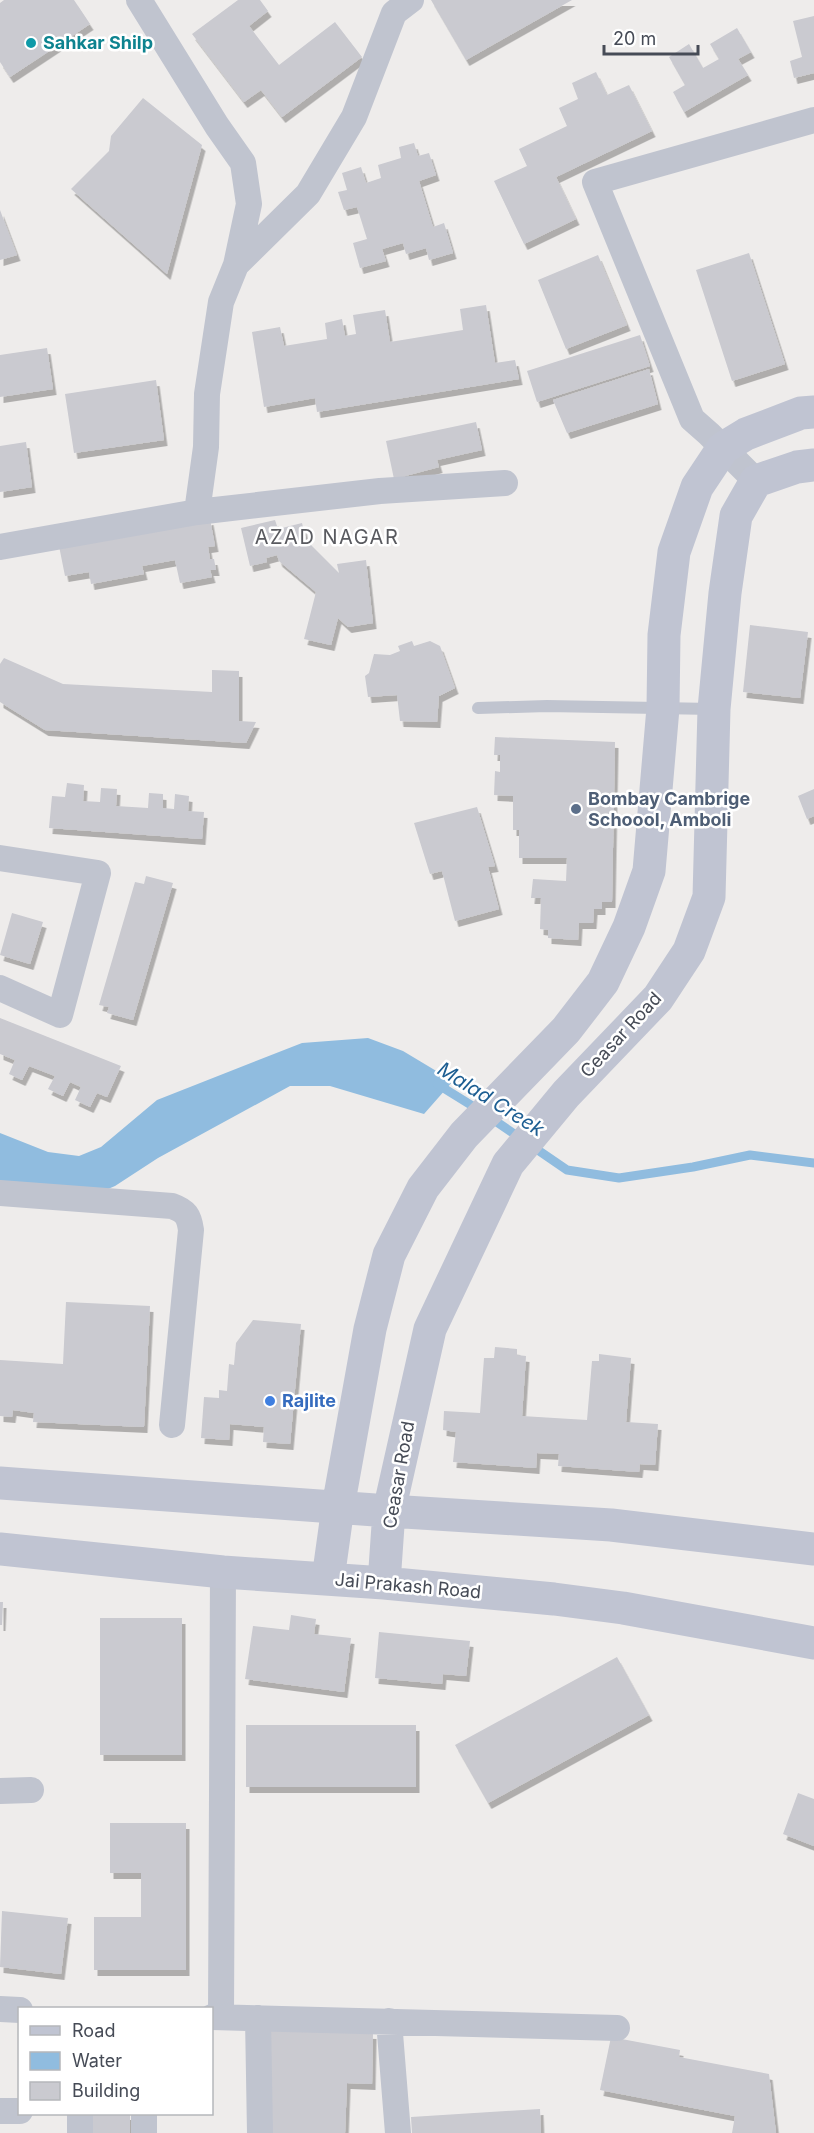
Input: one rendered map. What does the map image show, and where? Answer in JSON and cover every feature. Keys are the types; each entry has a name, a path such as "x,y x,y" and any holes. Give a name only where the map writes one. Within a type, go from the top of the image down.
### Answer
{"main road":[{"path":"328,1580 338,1507 370,1329 389,1255 423,1188 468,1131 566,1030 603,982 629,927 649,871 663,708 664,635 674,552 697,488 723,448 746,434 801,413 814,412"},
{"path":"756,481 797,467 814,465"},
{"name":"Ceasar Road","path":"384,1583 389,1511 430,1329 508,1164 566,1094 658,998 688,951 709,897 714,709 725,593 736,516 756,481"},
{"path":"566,1030 601,1058"},
{"path":"0,1483 611,1525 814,1549"},
{"name":"Jai Prakash Road","path":"0,1549 223,1572 384,1583 554,1599 623,1608 814,1643"}],"street":[{"path":"139,0 217,126 243,163 249,204 236,265 221,302 207,394 206,447 198,512"},
{"path":"236,265 308,194 354,117 394,12 411,0"},
{"path":"756,481 692,420 595,182 814,120"},
{"path":"0,547 198,512 380,491 505,483"},
{"path":"0,858 98,873 60,1015 0,988"},
{"path":"0,1193 172,1206 183,1210 189,1217 192,1230 172,1425"},
{"path":"223,1572 216,2017 618,2028"},
{"path":"0,1791 31,1790"},
{"path":"0,2009 18,2010"},
{"path":"258,2018 260,2133"},
{"path":"389,2021 399,2133"},
{"path":"0,2111 18,2110"},
{"path":"80,2115 80,2133"},
{"path":"144,2115 144,2133"}],"lane":[{"path":"478,708 548,706 714,709"}],"water":[{"path":"368,1038 403,1051 453,1081 424,1114 330,1086 290,1086 158,1158 115,1186 73,1204 0,1187 0,1133 48,1152 79,1156 101,1147 157,1100 302,1043"}],"building":[{"name":"Sahkar Shilp","path":"4,0 74,0 90,24 10,77 0,62 0,3"},
{"path":"238,0 260,0 268,11 249,26 279,65 335,22 362,57 282,117 261,90 244,102 192,34"},
{"path":"431,0 572,0 466,60"},
{"path":"814,16 814,73 794,78 790,61 802,57 793,21"},
{"path":"737,28 751,52 738,59 748,75 684,112 673,92 685,85 669,57 689,44 703,68 719,59 710,44"},
{"path":"596,72 607,95 629,85 652,131 556,177 576,219 524,244 494,181 527,166 519,149 567,126 559,108 578,99 572,83"},
{"path":"143,98 202,145 167,274 71,189 109,151 111,136"},
{"path":"414,143 418,156 429,153 436,175 419,181 433,227 444,223 453,253 429,260 426,248 406,254 403,243 382,249 386,261 360,268 353,243 367,239 357,207 344,210 338,192 347,190 342,173 361,167 366,183 381,178 378,165 401,158 399,147"},
{"path":"0,210 17,255 0,260"},
{"path":"749,253 785,364 732,381 696,270"},
{"path":"598,255 627,325 566,349 538,280"},
{"path":"486,305 495,363 515,360 519,379 317,412 315,398 264,407 252,332 280,327 284,346 327,339 325,323 342,319 345,336 356,334 353,315 385,310 390,342 463,330 460,309"},
{"path":"640,335 650,366 537,402 527,371"},
{"path":"47,348 53,389 0,397 0,355"},
{"path":"649,369 658,404 567,433 553,400"},
{"path":"156,380 164,440 74,453 65,394"},
{"path":"476,422 482,450 437,460 439,467 394,479 386,441"},
{"path":"26,442 32,487 0,492 0,446"},
{"path":"210,519 215,546 208,547 210,559 214,559 216,570 210,570 212,577 180,583 175,560 142,566 144,574 91,584 89,572 65,576 59,546"},
{"path":"275,520 278,529 302,523 306,540 339,573 337,564 366,560 373,623 348,627 338,618 331,645 304,639 316,592 279,561 277,555 266,558 267,562 250,566 241,528"},
{"path":"750,625 808,632 800,698 743,692"},
{"path":"412,641 414,646 430,641 440,646 455,688 439,696 437,722 400,721 397,695 368,697 365,676 369,673 374,654 390,655 400,651 398,646"},
{"path":"4,658 63,684 212,692 212,670 239,671 239,721 256,722 246,743 45,730 0,702 0,664"},
{"path":"495,737 615,742 612,902 602,902 602,909 594,909 593,923 579,923 578,940 548,938 548,930 540,929 541,898 531,898 533,879 566,881 567,858 519,858 519,830 513,830 513,796 494,795 495,771 500,772 500,755 494,755"},
{"path":"67,783 84,785 83,801 100,802 101,788 117,789 116,806 148,808 149,793 163,794 163,808 174,809 175,794 189,796 188,811 204,812 202,839 49,828 52,796 65,797"},
{"path":"814,789 814,816 807,819 798,796"},
{"path":"477,807 495,866 488,867 499,909 455,921 442,871 430,874 414,823"},
{"path":"146,876 173,883 133,1020 107,1013 109,1007 99,1005 135,882 144,884"},
{"path":"12,913 43,922 30,964 0,955"},
{"path":"0,1018 121,1066 107,1097 97,1093 90,1107 75,1100 81,1087 70,1082 63,1096 48,1089 55,1076 29,1066 22,1080 9,1074 15,1060 0,1054"},
{"path":"66,1302 150,1306 144,1427 33,1422 34,1413 13,1410 12,1417 0,1416 0,1360 63,1364"},
{"path":"253,1320 301,1324 290,1444 263,1442 264,1427 230,1424 229,1440 201,1438 204,1397 219,1398 219,1390 227,1391 229,1364 234,1365 236,1343"},
{"path":"495,1347 517,1349 517,1355 526,1356 522,1416 587,1420 592,1361 599,1361 599,1354 631,1358 626,1422 658,1424 655,1465 640,1464 639,1472 558,1466 559,1454 537,1453 536,1468 453,1462 456,1432 443,1430 444,1411 480,1413 484,1358 494,1358"},
{"path":"0,1602 3,1602 2,1625 0,1625"},
{"path":"291,1615 316,1619 314,1634 351,1638 344,1692 245,1679 253,1626 289,1630"},
{"path":"100,1618 182,1618 182,1755 100,1755"},
{"path":"379,1632 470,1641 466,1676 443,1674 442,1684 375,1678"},
{"path":"617,1657 649,1715 488,1803 455,1745"},
{"path":"246,1725 416,1725 416,1787 246,1787"},
{"path":"798,1793 814,1799 814,1846 783,1834"},
{"path":"110,1823 186,1823 186,1970 94,1970 94,1917 141,1917 141,1873 110,1873"},
{"path":"2,1911 68,1918 61,1974 0,1967"},
{"path":"264,2029 373,2033 372,2084 347,2083 345,2133 271,2133 272,2089 261,2089"},
{"path":"611,2037 680,2050 679,2057 769,2074 776,2133 732,2133 735,2116 600,2090"},
{"path":"540,2109 541,2133 412,2133 411,2117"},
{"path":"90,2115 130,2115 130,2133 90,2133"}],"waterway":[{"name":"Malad Creek","path":"437,1084 479,1110"},
{"name":"Malad Creek","path":"491,1118 567,1170 619,1178 693,1167 750,1155 814,1163"}],"place":[{"name":"Sahkar Shilp","path":"31,43"},
{"name":"Bombay Cambrige Schoool, Amboli","path":"576,809"},
{"name":"Rajlite","path":"270,1401"}],"district":[{"name":"AZAD NAGAR","path":"327,537"}]}
